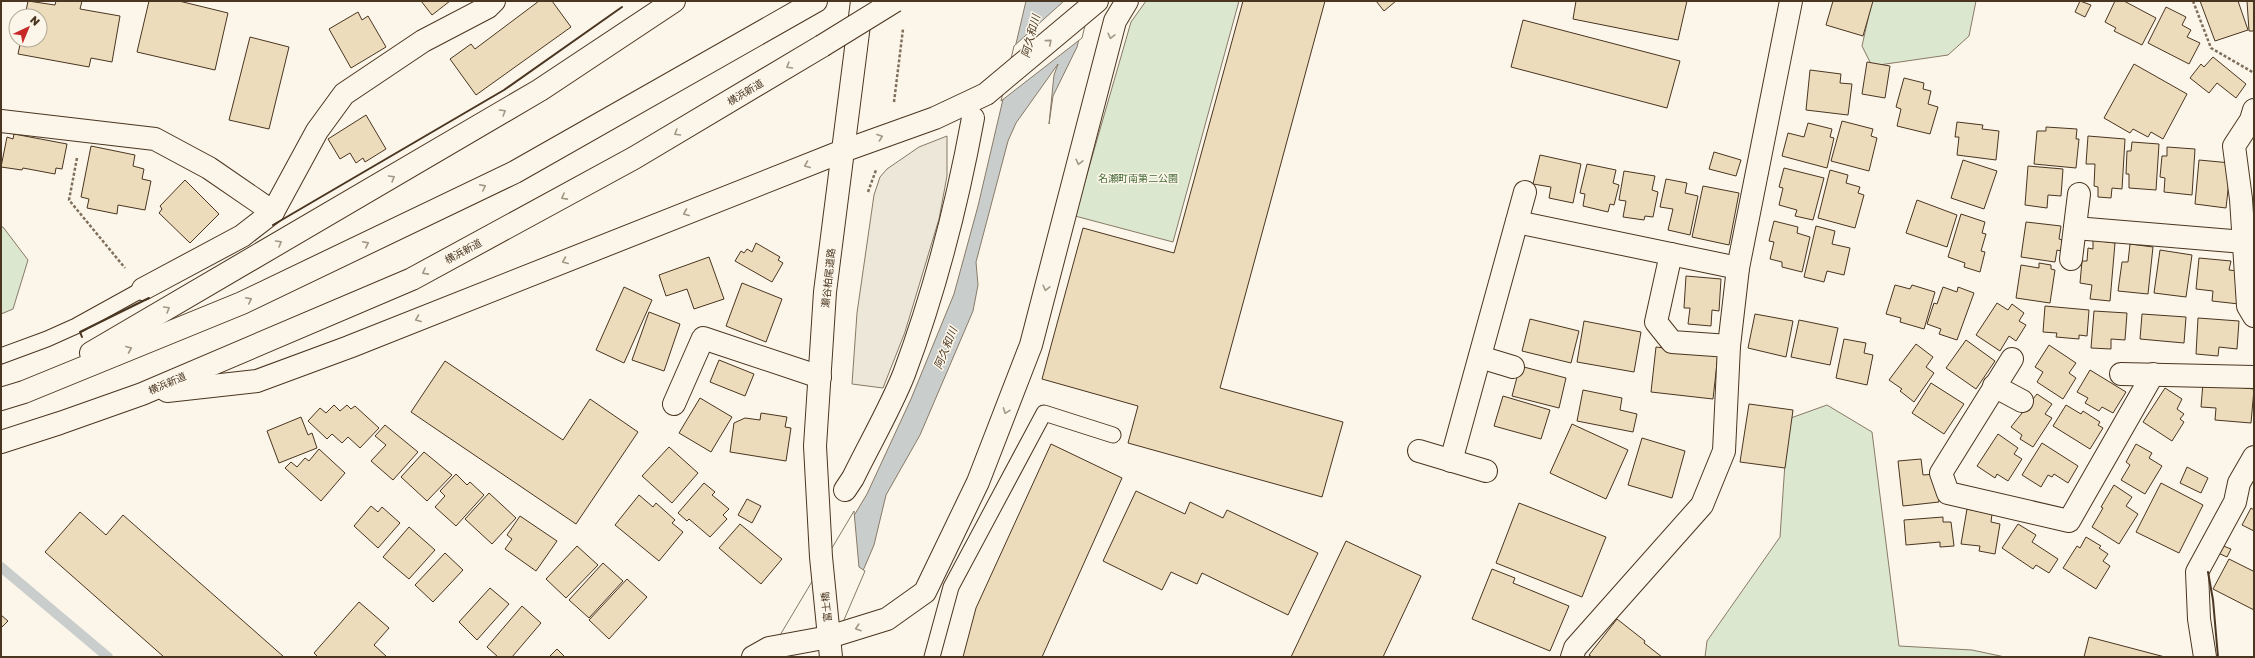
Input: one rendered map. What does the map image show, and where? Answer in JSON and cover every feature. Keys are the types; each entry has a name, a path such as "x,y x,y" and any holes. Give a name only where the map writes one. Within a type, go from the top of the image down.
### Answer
{"main road":[{"path":"143,289 242,236 273,212 317,131 344,94 423,41 488,7 494,1"},
{"path":"24,392 533,94 674,1"},
{"path":"1,399 24,392 242,304 515,172 816,1"},
{"name":"瀬谷柏尾道路","path":"821,558 816,446 825,292 862,1"},
{"name":"横浜新道","path":"1,442 142,394 412,279 634,158 895,1"},
{"path":"142,394 257,381 349,347 843,151 935,118 986,94 1097,1"},
{"path":"761,653 830,647 887,619 925,592 978,482 1031,345 1115,21 1127,1"},
{"path":"1572,657 1575,648 1702,505 1724,452 1729,346 1738,268 1791,1"},
{"path":"2254,110 2251,120 2234,146 2248,196 2244,242 2248,306 2254,316"},
{"path":"845,490 853,478 903,375 920,327 948,231 973,118"},
{"path":"1,121 155,139 209,168 273,212"},
{"path":"1451,461 1525,192"},
{"path":"2071,260 2079,194"},
{"path":"1517,222 1738,268"},
{"path":"2075,228 2244,242"},
{"path":"1671,254 1656,322 1672,342 1729,346"},
{"path":"674,404 702,338 820,377"},
{"path":"1480,357 1513,368"},
{"path":"2012,359 1941,473 1948,493 2069,521 2153,374"},
{"path":"2121,374 2254,377"},
{"path":"1994,386 2022,401"},
{"path":"1419,451 1486,471"},
{"path":"2205,657 2199,619 2197,572 2235,502 2240,483 2254,457"},
{"name":"富士橋","path":"821,558 830,647"}],"lane":[{"path":"1,356 69,329 143,289"},
{"path":"932,657 951,587 1044,413 1113,435"}],"path":[{"path":"2193,1 2211,48 2254,73"},
{"path":"867,196 873,176 879,167 888,160 903,24"},
{"path":"82,130 68,200 143,289"}],"green space":[{"name":"名瀬町南第二公園","path":"1146,1 1239,1 1173,242 1075,216 1131,22"},
{"path":"1872,1 1976,1 1969,36 1948,55 1872,66 1862,46"},
{"path":"1,227 3,227 28,260 13,309 1,314"},
{"path":"1827,405 1872,432 1899,646 1972,650 2005,657 1705,657 1707,641 1780,537 1788,419"}],"shaded area":[{"path":"947,136 947,176 939,219 905,332 883,388 852,384 857,313 874,195 880,177 887,169 919,147"}],"water":[{"name":"阿久和川","path":"1026,1 1089,1 1077,47 1053,96 1049,124 1054,75 1058,64 1016,123 1008,141 976,262 978,285 973,311 920,435 886,495 874,545 826,657 769,657 867,494 911,399 954,294 978,206"}],"pier":[{"path":"1064,1 1091,1 1082,38 1001,101 1014,46"},
{"path":"854,511 859,567 865,571 828,657 767,657"}],"building":[{"path":"28,1 55,5 56,1 82,1 80,9 120,16 112,62 91,58 89,67 18,54 19,48 48,48 48,8 27,8"},
{"path":"149,1 179,1 228,13 215,70 137,52"},
{"path":"421,1 450,1 432,15"},
{"path":"539,1 552,1 571,27 476,95 450,59 471,44 475,49"},
{"path":"1243,1 1325,1 1220,388 1343,422 1322,497 1128,443 1138,406 1042,379 1083,228 1174,253"},
{"path":"1376,1 1396,1 1384,11"},
{"path":"1576,1 1687,1 1678,40 1573,19"},
{"path":"1833,1 1873,1 1863,36 1826,25"},
{"path":"2080,1 2091,5 2085,17 2075,12"},
{"path":"2115,1 2124,1 2156,18 2142,45 2114,31 2116,28 2105,22"},
{"path":"2200,1 2238,1 2248,30 2215,41"},
{"path":"2247,1 2254,1 2254,31 2249,31"},
{"path":"2166,7 2186,17 2182,25 2191,30 2187,37 2200,43 2189,64 2148,43"},
{"path":"358,12 362,20 368,16 386,47 351,68 329,29"},
{"path":"1523,20 1680,61 1667,108 1511,67"},
{"path":"250,37 289,47 269,129 229,120"},
{"path":"2213,57 2246,84 2236,98 2217,83 2209,93 2190,78 2201,64 2204,67"},
{"path":"1867,62 1890,66 1885,98 1862,94"},
{"path":"2134,64 2187,94 2163,139 2151,132 2148,137 2133,129 2130,133 2104,118"},
{"path":"1810,70 1841,74 1840,83 1852,84 1848,115 1806,110"},
{"path":"1904,78 1924,83 1923,89 1931,91 1928,104 1938,107 1930,134 1897,126 1901,109 1896,107"},
{"path":"366,115 386,149 365,162 363,158 356,163 350,153 340,159 328,139"},
{"path":"1842,121 1873,129 1871,136 1877,138 1869,171 1831,161"},
{"path":"1957,122 1983,125 1982,129 1999,131 1996,160 1957,155 1959,137 1955,137"},
{"path":"1808,123 1832,129 1830,137 1834,138 1827,168 1782,156 1788,133 1804,137"},
{"path":"2046,127 2077,129 2076,139 2079,139 2076,168 2034,164 2037,131 2046,131"},
{"path":"14,134 67,144 62,169 56,168 55,174 23,168 22,170 1,167 7,137 13,139"},
{"path":"2088,136 2125,139 2122,189 2112,188 2111,198 2098,197 2098,187 2094,186 2095,164 2086,164"},
{"path":"2132,142 2159,144 2156,190 2129,188 2129,174 2126,174 2127,151 2131,151"},
{"path":"91,146 135,155 133,166 144,169 142,179 151,181 145,210 118,205 117,214 87,208 89,199 81,197"},
{"path":"2167,147 2195,149 2192,195 2164,192 2165,178 2160,177 2162,156 2167,156"},
{"path":"1714,152 1741,160 1736,176 1709,169"},
{"path":"1540,155 1581,164 1573,203 1549,198 1551,187 1533,184"},
{"path":"1963,160 1997,171 1984,209 1951,198"},
{"path":"2199,160 2231,163 2226,208 2195,204"},
{"path":"1587,164 1616,170 1613,183 1619,185 1614,205 1610,204 1608,212 1583,206 1585,194 1580,193"},
{"path":"2028,166 2063,169 2061,196 2048,195 2047,208 2025,205"},
{"path":"1784,168 1824,178 1813,220 1795,216 1797,210 1779,205 1783,188 1779,187"},
{"path":"1830,170 1848,175 1846,183 1860,187 1858,193 1864,195 1855,228 1818,218"},
{"path":"1624,171 1655,176 1652,190 1658,192 1653,217 1645,216 1644,220 1623,217 1626,201 1619,200"},
{"path":"1666,179 1687,183 1685,193 1698,196 1690,235 1668,230 1673,209 1660,207"},
{"path":"185,180 219,214 190,243 159,213 162,209 160,206"},
{"path":"1703,186 1739,193 1729,245 1692,237"},
{"path":"1917,200 1957,215 1947,247 1906,233"},
{"path":"1961,214 1985,222 1982,233 1986,234 1981,251 1985,252 1980,272 1964,267 1965,263 1948,257"},
{"path":"1774,221 1798,227 1797,233 1810,237 1802,272 1782,267 1782,262 1770,259 1774,242 1769,241"},
{"path":"2026,222 2061,226 2059,239 2062,240 2061,251 2057,250 2055,262 2021,257"},
{"path":"1816,226 1835,231 1832,244 1850,248 1844,275 1827,271 1824,282 1804,277"},
{"path":"2093,240 2115,243 2110,301 2090,299 2092,285 2080,283 2082,261 2087,261 2088,248 2093,249"},
{"path":"756,243 780,257 778,260 783,263 772,282 735,261 741,251 744,253 747,249 752,252"},
{"path":"2130,244 2153,247 2148,294 2118,291 2122,262 2128,262"},
{"path":"2160,250 2192,255 2186,297 2154,293"},
{"path":"709,257 724,299 694,309 687,289 666,296 659,275"},
{"path":"2199,258 2231,261 2229,270 2238,271 2239,304 2212,301 2213,291 2196,289"},
{"path":"2039,263 2051,265 2051,269 2055,270 2050,303 2016,298 2021,265 2039,268"},
{"path":"1686,276 1721,279 1719,311 1712,310 1711,326 1688,324 1690,308 1684,308"},
{"path":"742,283 782,299 766,342 726,326"},
{"path":"1895,285 1910,289 1912,285 1935,292 1924,329 1900,322 1901,318 1886,314"},
{"path":"624,287 652,300 624,363 596,350"},
{"path":"1943,287 1957,292 1958,287 1974,293 1957,340 1939,334 1941,329 1927,324 1934,303 1937,304"},
{"path":"1997,303 2008,310 2012,304 2024,313 2019,321 2026,325 2016,341 2009,336 2000,351 1976,335"},
{"path":"2045,306 2089,310 2087,336 2079,335 2079,339 2056,337 2057,333 2043,332"},
{"path":"2094,311 2127,313 2125,340 2111,339 2111,349 2091,348"},
{"path":"649,312 680,324 664,371 632,360"},
{"path":"1755,314 1793,321 1786,357 1748,348"},
{"path":"2142,314 2186,317 2184,343 2140,339"},
{"path":"2198,318 2239,321 2237,349 2219,347 2218,356 2196,354"},
{"path":"1530,319 1579,331 1571,363 1522,351"},
{"path":"1799,320 1838,328 1830,365 1791,357"},
{"path":"1584,321 1641,332 1634,372 1577,362"},
{"path":"1844,339 1866,343 1864,353 1873,355 1867,385 1836,378"},
{"path":"1966,340 1995,361 1976,389 1946,368"},
{"path":"1916,344 1933,357 1926,367 1934,373 1914,402 1900,391 1902,389 1889,380"},
{"path":"2049,345 2076,363 2069,373 2076,378 2063,399 2037,382 2043,372 2035,367"},
{"path":"1656,347 1718,354 1713,399 1651,392"},
{"path":"719,360 754,374 745,396 710,382"},
{"path":"445,361 563,440 590,399 638,432 576,524 411,412"},
{"path":"1520,366 1566,378 1559,408 1512,396"},
{"path":"2090,370 2126,392 2113,413 2102,407 2099,411 2085,403 2088,398 2077,392"},
{"path":"1931,383 1964,404 1944,434 1912,413"},
{"path":"2203,383 2254,389 2251,423 2215,420 2216,408 2201,407"},
{"path":"2165,388 2182,399 2177,409 2184,414 2180,419 2184,422 2172,441 2143,422"},
{"path":"1583,390 1622,398 1620,410 1637,414 1633,432 1577,421"},
{"path":"2037,394 2052,404 2045,414 2052,418 2033,447 2020,439 2022,435 2011,427"},
{"path":"1503,396 1550,410 1541,439 1494,426"},
{"path":"700,398 732,417 711,452 679,433"},
{"path":"1749,404 1793,410 1785,468 1740,462"},
{"path":"334,405 340,411 347,405 351,409 355,406 379,428 360,448 348,437 342,443 332,434 327,439 308,421 320,408 326,413"},
{"path":"2066,405 2081,414 2083,411 2100,422 2098,425 2103,428 2090,449 2053,426"},
{"path":"761,413 787,417 785,427 791,428 786,461 730,452 734,423 745,418 760,420"},
{"path":"301,417 308,435 312,433 317,448 279,463 267,431"},
{"path":"1572,424 1628,450 1606,499 1550,473"},
{"path":"385,425 418,452 393,480 371,461 386,445 375,436"},
{"path":"1998,434 2018,448 2014,454 2022,459 2008,481 1997,474 1995,478 1977,466"},
{"path":"1642,438 1685,451 1672,498 1628,485"},
{"path":"2042,443 2078,466 2068,483 2054,474 2052,477 2048,475 2041,487 2022,475"},
{"path":"1051,444 1122,478 1042,657 963,657 976,608"},
{"path":"2136,444 2152,453 2149,458 2162,466 2145,494 2121,480 2130,465 2126,462"},
{"path":"669,447 698,473 672,503 642,476"},
{"path":"319,449 345,473 321,501 285,468 291,462 297,467 305,458 309,461"},
{"path":"424,452 452,475 427,501 401,477"},
{"path":"1921,459 1923,475 1936,474 1939,502 1903,506 1898,461"},
{"path":"2187,467 2208,478 2201,493 2180,483"},
{"path":"456,474 467,485 470,482 484,495 456,526 435,507 445,496 440,491"},
{"path":"704,483 715,492 712,495 729,509 723,515 727,519 710,537 689,519 687,521 678,513"},
{"path":"2161,483 2203,505 2179,553 2136,532"},
{"path":"2114,485 2132,497 2126,506 2138,514 2119,544 2092,527 2103,508 2101,507"},
{"path":"1136,491 1185,514 1190,502 1223,518 1227,510 1318,553 1288,615 1202,573 1197,584 1171,572 1162,590 1103,561"},
{"path":"489,493 516,518 492,544 465,519"},
{"path":"639,495 653,507 656,503 675,520 672,523 683,532 659,561 615,525"},
{"path":"747,499 761,506 752,523 738,515"},
{"path":"1519,503 1606,537 1582,597 1496,563"},
{"path":"371,506 378,512 382,507 400,523 378,548 354,526"},
{"path":"2251,508 2254,510 2254,531 2242,525"},
{"path":"1967,509 1992,514 1991,522 2000,524 1995,554 1979,551 1980,546 1961,544"},
{"path":"80,512 106,535 123,515 284,657 164,657 45,552"},
{"path":"520,516 557,541 536,571 505,549 512,539 507,535"},
{"path":"1943,517 1943,522 1951,522 1954,546 1940,547 1940,542 1906,545 1904,520"},
{"path":"740,524 782,559 761,584 719,548"},
{"path":"2018,524 2036,535 2032,542 2058,559 2049,573 2036,565 2033,569 2002,548"},
{"path":"409,527 435,550 409,579 383,557"},
{"path":"2086,537 2101,546 2099,548 2108,554 2103,561 2110,566 2096,589 2063,568 2077,546 2080,548"},
{"path":"1346,541 1421,576 1383,657 1291,657"},
{"path":"2221,545 2231,549 2227,557 2218,553"},
{"path":"577,546 598,565 566,598 546,579"},
{"path":"445,553 463,570 433,602 415,585"},
{"path":"2229,559 2253,571 2254,569 2254,610 2213,589"},
{"path":"603,563 623,581 589,618 569,600"},
{"path":"1492,569 1515,578 1513,583 1569,606 1550,651 1472,619"},
{"path":"627,579 647,597 609,639 589,620"},
{"path":"490,588 509,604 477,640 459,622"},
{"path":"359,602 389,628 374,645 387,657 318,657 314,653"},
{"path":"522,606 541,623 512,657 498,657 487,647"},
{"path":"1,615 8,621 1,628"},
{"path":"1617,619 1645,641 1644,643 1662,657 1592,657 1589,655"},
{"path":"2089,637 2165,657 2084,657"},
{"path":"557,649 565,657 549,657"}],"waterway":[{"path":"1,567 108,657"}],"wall":[{"path":"273,225 504,90 622,7"},
{"path":"82,337 80,332 149,298"},
{"path":"2208,572 2213,600 2218,657"}]}
